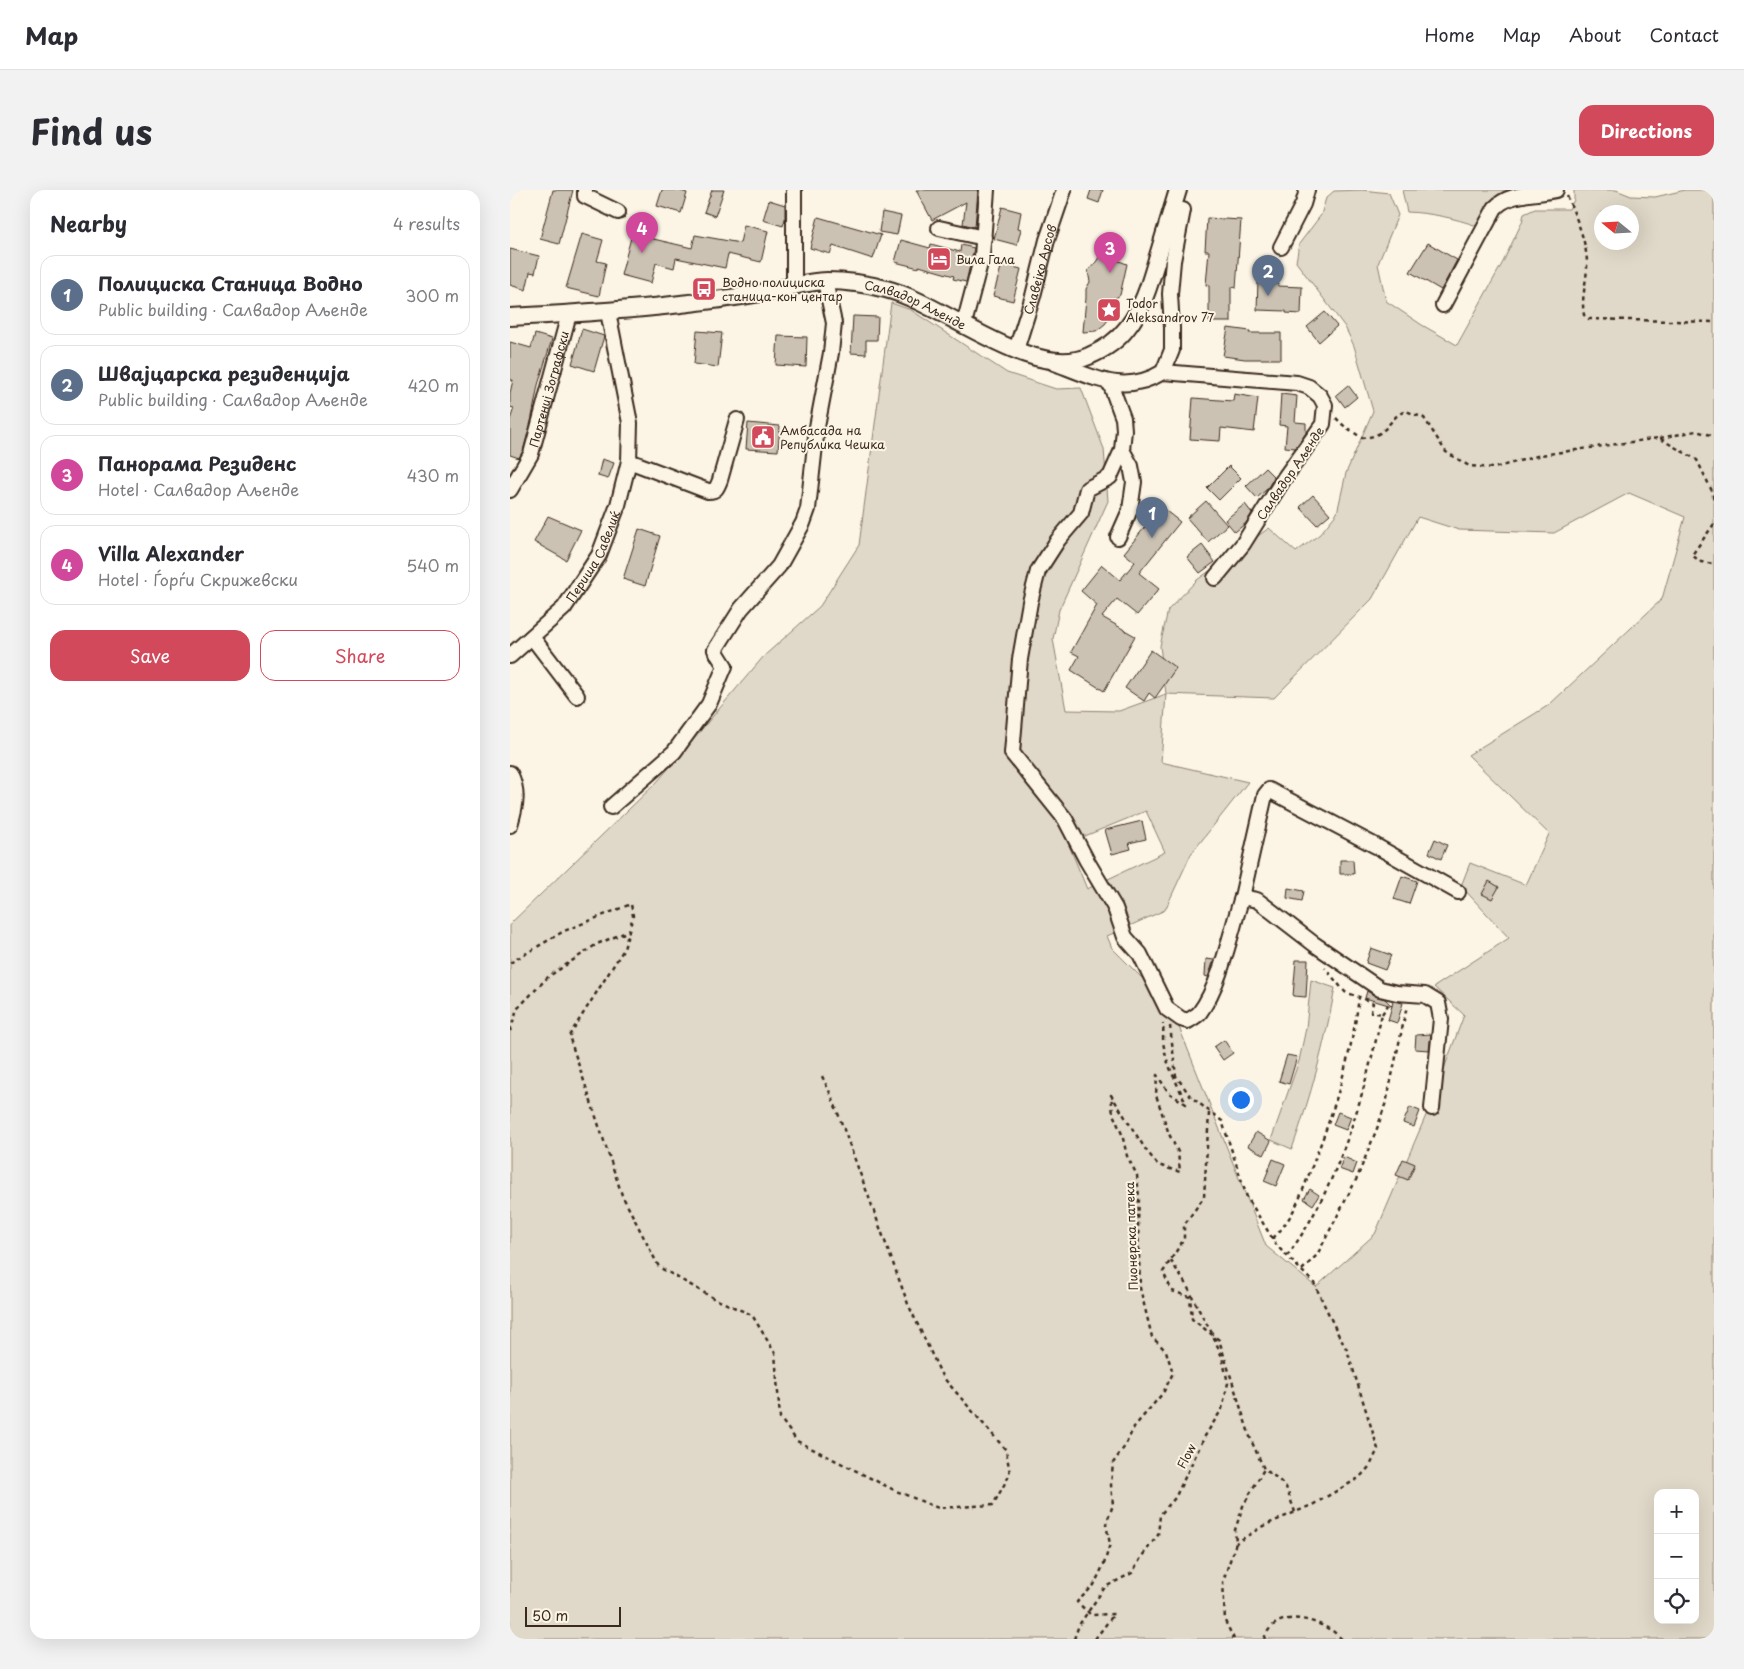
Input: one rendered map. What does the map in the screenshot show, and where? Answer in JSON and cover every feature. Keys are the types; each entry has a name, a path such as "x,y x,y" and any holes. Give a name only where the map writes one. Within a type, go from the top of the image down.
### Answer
{"street":[{"path":"585,190 585,196 618,212"},
{"path":"794,190 794,286"},
{"path":"964,324 982,256 987,190"},
{"name":"Славејко Арсов","path":"1016,350 1033,296 1045,248 1064,190"},
{"name":"Салвадор Аљенде","path":"510,317 608,312 680,304 760,293 825,281 866,285 889,290 913,298 992,340 1016,350 1044,359 1069,361 1089,357 1111,344 1127,328 1145,297 1178,190"},
{"path":"1281,247 1303,204 1306,190"},
{"path":"1443,305 1495,208 1507,198 1556,190"},
{"path":"1044,359 1110,383 1137,384 1151,380 1163,372 1172,350 1170,294 1173,261 1183,210"},
{"path":"939,228 984,238"},
{"path":"611,807 674,752 709,704 725,666 715,650 741,609 779,566 803,524 808,509 817,427 831,353 834,323 825,281"},
{"name":"Периша Савелиќ","path":"510,656 564,608 599,555 618,504 629,461 630,423 608,312"},
{"name":"Партениј Зографски","path":"510,490 531,454 569,314"},
{"path":"1163,372 1297,383 1309,387 1320,396 1325,405"},
{"path":"1110,383 1123,418 1122,450 1110,477 1087,489 1082,513 1058,540 1038,571 1030,602 1020,658 1012,753 1065,820 1087,862 1115,908 1125,937 1140,954 1165,1014 1188,1021 1200,1013 1212,989 1226,952 1242,897 1265,794 1269,790 1376,846 1458,892"},
{"name":"Салвадор Аљенде","path":"1216,578 1243,544 1286,477 1324,424 1325,405"},
{"path":"629,461 708,491 713,491 718,488 738,420"},
{"path":"1118,537 1130,510 1134,482 1131,466 1122,450"},
{"path":"532,637 577,696"},
{"path":"510,773 514,782 517,803 510,825"},
{"path":"1242,897 1257,900 1314,944 1380,989 1397,993 1424,994 1438,1003 1441,1019 1432,1108"}],"path":[{"path":"1564,190 1581,230 1587,266 1582,304 1584,315 1589,319 1714,322"},
{"path":"1325,405 1343,425 1362,438 1376,436 1386,428 1397,414 1406,411 1424,418 1446,452 1469,466 1494,468 1542,455 1696,431 1714,436"},
{"path":"1659,438 1697,460 1712,491 1714,501"},
{"path":"1714,524 1692,555 1701,562 1714,564"},
{"path":"510,963 564,931 632,904 634,916 624,949 569,1036 622,1195 659,1267 715,1299 752,1315 775,1353 780,1418 797,1441 896,1491 938,1508 993,1505 1010,1474 1006,1450 942,1376 908,1304 832,1097 821,1074"},
{"path":"510,1031 517,1009 548,977 597,944 629,931"},
{"path":"1321,963 1345,992 1373,1003 1371,1012 1382,1014"},
{"path":"1273,1238 1286,1224 1300,1197 1321,1144 1349,1051 1359,997"},
{"path":"1302,1270 1317,1255 1357,1178 1378,1126 1387,1099 1408,1004 1401,1001"},
{"path":"1288,1256 1319,1208 1340,1157 1361,1100 1382,1014 1388,1004"},
{"path":"1165,1014 1176,1076 1191,1097 1209,1113 1222,1121 1248,1197 1277,1246 1314,1283 1347,1350 1378,1449 1370,1466 1359,1478 1314,1504 1263,1526 1236,1543"},
{"name":"Пионерска патека","path":"1088,1612 1077,1602 1094,1585 1104,1564 1110,1544 1106,1524 1113,1505 1111,1485 1113,1463 1125,1446 1134,1427 1163,1393 1173,1373 1166,1351 1152,1337 1140,1288 1138,1222 1140,1198 1137,1175 1127,1156 1122,1134 1113,1114 1111,1096 1158,1165 1180,1172 1178,1152 1169,1134 1156,1095 1157,1075 1169,1093 1186,1104 1170,1068 1164,1047 1165,1014"},
{"path":"1209,1113 1204,1197 1184,1225 1184,1239 1163,1272 1172,1291 1190,1298 1192,1319 1219,1340 1251,1440 1264,1469 1286,1487 1295,1512"},
{"name":"Flow","path":"1074,1639 1079,1625 1105,1587 1132,1574 1142,1556 1158,1535 1160,1515 1175,1498 1205,1436 1222,1409 1228,1383 1222,1357 1213,1335 1171,1260"},
{"path":"1234,1639 1225,1621 1223,1581 1236,1543 1235,1530 1243,1506 1264,1469"},
{"path":"1088,1612 1091,1615 1114,1614 1095,1639"},
{"path":"1264,1639 1273,1624 1286,1619 1302,1618 1330,1629 1342,1639"}],"shaded area":[{"path":"1362,190 1389,193 1398,215 1378,264 1386,301 1457,345 1503,262 1524,214 1535,209 1569,209 1574,200 1574,190 1616,190 1631,196 1655,197 1685,190 1714,190 1714,1639 510,1639 510,924 657,782 764,656 820,606 859,545 891,303 911,310 1007,373 1056,389 1081,388 1104,449 1108,501 1059,610 1053,639 1066,710 1119,711 1166,694 1160,646 1168,610 1197,580 1269,528 1296,552 1320,534 1337,513 1346,473 1373,411 1354,346 1345,327 1296,262 1299,244 1321,215 1326,198 1334,191","holes":["1629,493 1685,517 1662,599 1549,705 1468,755 1549,834 1526,885 1470,863 1461,886 1509,938 1434,987 1464,1015 1430,1106 1375,1234 1316,1287 1266,1246 1171,1007 1112,948 1107,936 1165,910 1191,854 1248,782 1161,762 1166,694 1274,698 1372,599 1418,517 1459,530 1554,533","1146,811 1165,852 1087,889 1068,843"]},
{"path":"1402,190 1516,190 1501,195 1496,199 1488,207 1477,226 1442,216 1407,212"},
{"path":"1311,980 1335,988 1317,1069 1292,1149 1271,1140 1299,1061 1306,1028"}],"building":[{"path":"553,190 573,190 559,244 540,239"},
{"path":"662,190 678,190 687,193 681,213 657,206"},
{"path":"712,190 724,190 715,216 704,212"},
{"path":"916,190 978,190 975,227 963,224 966,202 932,220"},
{"path":"1091,190 1103,190 1099,203 1088,199"},
{"path":"769,200 785,205 783,226 763,220"},
{"path":"1002,207 1021,212 1018,228 1021,229 1017,245 994,239"},
{"path":"882,212 901,216 897,235 879,232"},
{"path":"818,217 881,235 873,259 833,246 830,254 810,248"},
{"path":"1207,218 1241,220 1236,288 1231,287 1231,322 1209,322 1209,286 1206,285 1209,251 1205,251"},
{"path":"744,225 768,231 761,262 728,254 725,268 676,258 674,268 656,263 651,283 621,275 632,234 692,248 695,235 740,243"},
{"path":"582,234 603,240 597,261 606,263 599,296 566,288"},
{"path":"901,240 930,248 931,244 960,252 961,245 974,248 966,282 953,279 954,276 919,266 919,268 895,262"},
{"path":"1428,243 1457,260 1441,290 1410,272"},
{"path":"510,249 539,256 535,273 530,272 526,290 510,285"},
{"path":"1101,254 1127,264 1120,295 1114,299 1113,313 1105,324 1096,331 1083,332 1086,289 1090,282 1088,271"},
{"path":"1002,264 1021,269 1013,301 993,296"},
{"path":"1258,281 1278,282 1278,286 1302,287 1301,314 1286,313 1286,311 1257,310"},
{"path":"1325,312 1337,326 1319,342 1307,327"},
{"path":"853,316 878,317 877,340 866,340 866,354 851,353"},
{"path":"1228,328 1250,331 1249,333 1281,333 1281,359 1245,359 1223,356"},
{"path":"582,329 604,336 594,371 572,364"},
{"path":"697,331 722,333 718,367 694,364"},
{"path":"535,334 552,339 538,385 523,451 519,458 510,455 510,420 514,408 510,407 510,393 513,380 510,380 510,342 531,348"},
{"path":"778,336 807,337 806,367 776,365"},
{"path":"1348,385 1357,397 1345,407 1336,395"},
{"path":"1234,394 1258,398 1254,432 1221,428 1220,441 1190,439 1193,398 1233,401"},
{"path":"1281,394 1297,396 1295,422 1306,423 1306,433 1295,448 1285,447 1287,426 1279,425"},
{"name":"Амбасада на Република Чешка","path":"748,423 780,426 778,451 746,449"},
{"path":"602,459 614,463 608,479 598,476"},
{"path":"1229,466 1241,478 1219,500 1207,488"},
{"path":"1265,468 1274,477 1267,489 1257,498 1246,486"},
{"path":"1313,495 1330,514 1317,525 1300,507"},
{"path":"1206,501 1227,525 1208,542 1187,518"},
{"path":"1245,504 1252,513 1246,523 1235,532 1225,520"},
{"path":"1161,507 1180,522 1139,573 1159,589 1137,615 1117,599 1102,617 1135,636 1104,691 1071,670 1079,656 1071,652 1097,605 1081,591 1102,565 1120,580 1135,562 1124,553"},
{"path":"548,516 581,530 566,560 534,542"},
{"path":"639,529 660,536 645,586 623,579"},
{"path":"1202,545 1215,562 1200,573 1187,557"},
{"path":"1151,650 1176,668 1155,698 1149,693 1144,701 1125,688"},
{"path":"1142,821 1146,839 1129,843 1131,849 1112,854 1105,830"},
{"path":"1435,839 1447,845 1441,859 1429,853"},
{"path":"1340,860 1353,860 1354,874 1340,874"},
{"path":"1402,876 1417,881 1409,904 1394,899"},
{"path":"1489,881 1499,887 1492,899 1482,894"},
{"path":"1288,888 1304,891 1302,901 1287,898"},
{"path":"1371,948 1391,955 1385,970 1366,963"},
{"path":"1206,959 1214,960 1208,977 1205,976"},
{"path":"1296,960 1308,960 1306,997 1293,996"},
{"path":"1367,991 1385,999 1392,1006 1365,998"},
{"path":"1393,1001 1403,1003 1397,1023 1388,1020"},
{"path":"1431,1034 1429,1050 1415,1049 1416,1035"},
{"path":"1224,1040 1233,1053 1223,1060 1214,1047"},
{"path":"1287,1055 1297,1057 1289,1084 1279,1081"},
{"path":"1410,1107 1420,1111 1414,1127 1403,1123"},
{"path":"1338,1112 1351,1117 1346,1130 1333,1125"},
{"path":"1256,1132 1271,1141 1264,1155 1248,1146"},
{"path":"1344,1157 1357,1163 1353,1174 1339,1169"},
{"path":"1273,1159 1285,1164 1276,1186 1264,1181"},
{"path":"1403,1159 1415,1164 1408,1180 1396,1175"},
{"path":"1310,1189 1319,1195 1313,1205 1304,1199"}],"place":[{"name":"Villa Alexander","path":"642,253"},
{"name":"Вила Гала","path":"939,259"},
{"name":"Панорама Резиденс","path":"1110,273"},
{"name":"Водно полициска станица-кон центар","path":"704,289"},
{"name":"Швајцарска резиденција","path":"1268,296"},
{"name":"Todor Aleksandrov 77","path":"1109,310"},
{"name":"Амбасада на Република Чешка","path":"763,437"},
{"name":"Полициска Станица Водно","path":"1152,538"}]}
